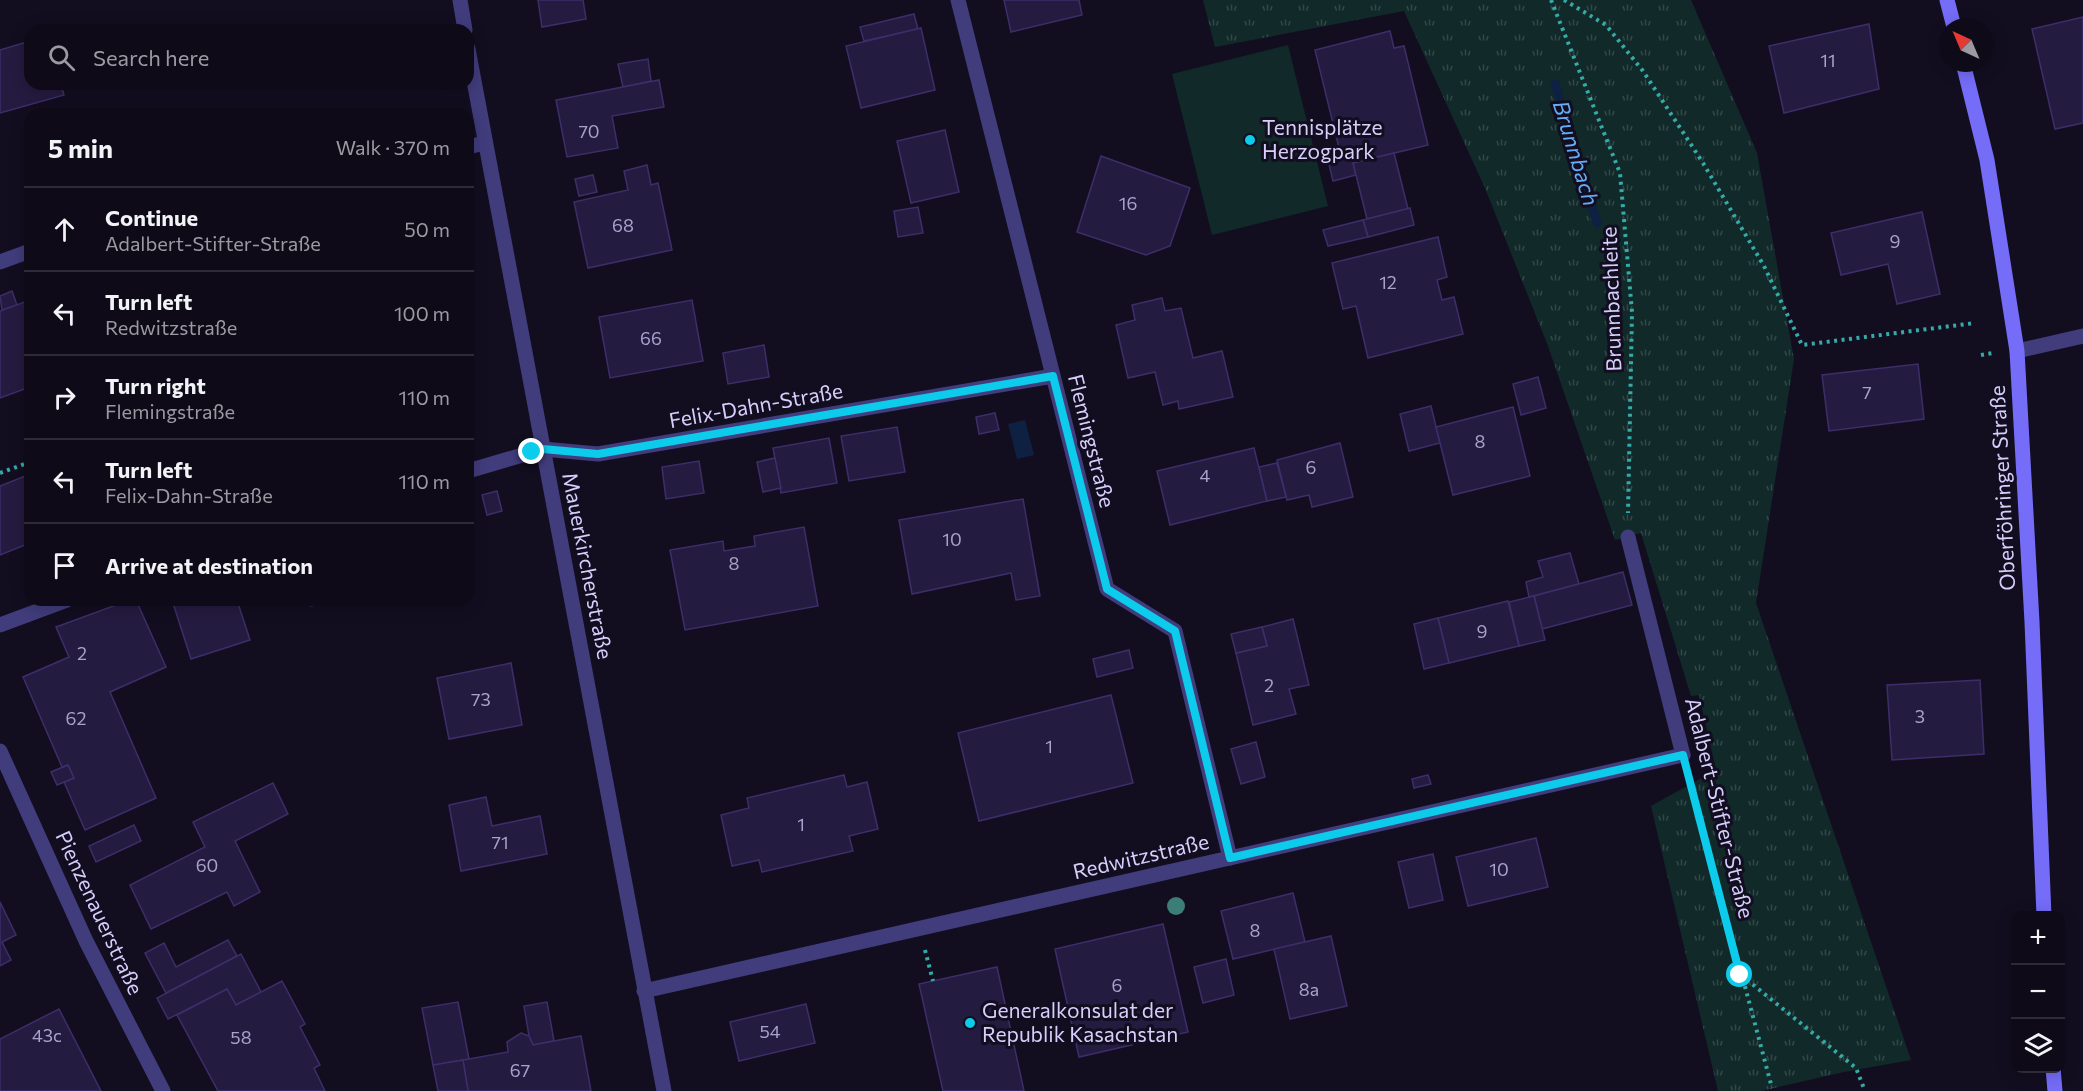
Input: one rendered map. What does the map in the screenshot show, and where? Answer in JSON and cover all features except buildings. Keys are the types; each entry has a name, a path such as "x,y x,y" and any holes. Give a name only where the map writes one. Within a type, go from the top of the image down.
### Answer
{"main road":[{"path":"1947,0 1952,18"},
{"name":"Oberföhringer Straße","path":"1965,72 1987,160 2017,351 2032,622 2044,911"},
{"path":"2053,1073 2055,1091"}],"street":[{"path":"459,0 464,24"},
{"name":"Flemingstraße","path":"958,0 1107,589 1175,631 1230,858"},
{"name":"Mauerkircherstraße","path":"474,84 664,1091"},
{"path":"474,146 484,143"},
{"path":"0,261 24,253"},
{"path":"2017,351 2083,336"},
{"name":"Felix-Dahn-Straße","path":"474,469 543,449 598,454 1053,376"},
{"name":"Adalbert-Stifter-Straße","path":"1628,537 1683,755"},
{"path":"0,625 51,606"},
{"name":"Pienzenauerstraße","path":"0,751 86,941 163,1091"},
{"name":"Redwitzstraße","path":"644,991 1683,755"}],"path":[{"name":"Brunnbachleite","path":"1551,0 1620,173 1632,312 1628,537"},
{"path":"1564,0 1605,25 1643,70 1703,163 1758,256 1802,345 1975,323"},
{"path":"0,473 24,464"},
{"name":"Adalbert-Stifter-Straße","path":"1683,755 1772,1088"},
{"path":"920,928 933,981"},
{"path":"1740,975 1856,1068 1865,1091"}],"green space":[{"path":"1203,0 1691,0 1757,153 1794,359 1756,603 1911,1060 1844,1072 1761,1091 1718,1091 1651,806 1716,770 1699,695 1691,696 1641,533 1615,540 1548,346 1485,188 1404,11 1215,47"},
{"name":"Tennisplätze Herzogpark","path":"1288,45 1328,206 1212,235 1172,74"}],"water":[{"path":"1025,420 1034,455 1017,459 1008,424"}],"waterway":[{"name":"Brunnbach","path":"1555,84 1597,223"}],"place":[{"name":"Tennisplätze Herzogpark","path":"1250,140"},
{"name":"Generalkonsulat der Republik Kasachstan","path":"970,1023"}],"route":[{"path":"532,452 543,449 598,454 1053,376 1107,589 1175,631 1230,858 1683,755 1740,975"}]}
